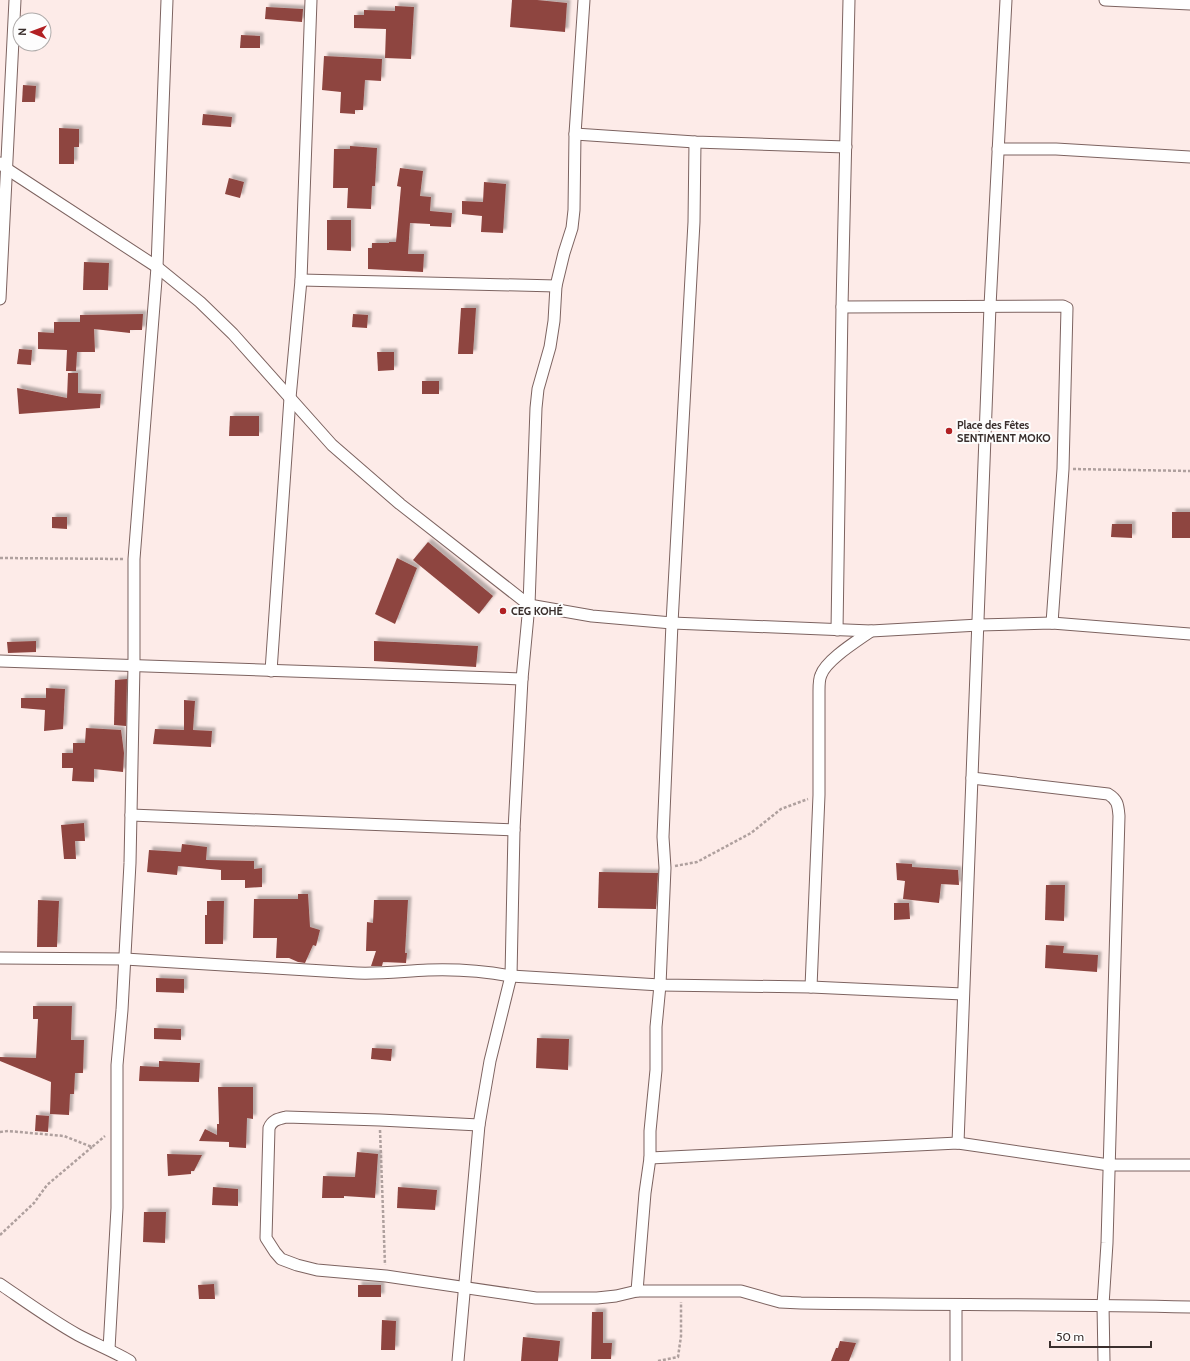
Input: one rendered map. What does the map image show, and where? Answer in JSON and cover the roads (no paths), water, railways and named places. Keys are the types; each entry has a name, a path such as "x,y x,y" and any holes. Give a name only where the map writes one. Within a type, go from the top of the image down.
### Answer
{"street":[{"path":"0,299 3,166 15,0"},
{"path":"109,1349 116,1208 117,1065 122,1010 130,864 134,665 134,559 157,267 167,0"},
{"path":"271,671 290,398 301,280 311,0"},
{"path":"458,1361 479,1125 490,1061 511,976 514,830 522,679 529,605 536,408 538,389 550,347 554,321 556,286 574,216 575,134 584,0"},
{"path":"837,630 849,0"},
{"path":"958,1144 962,994 979,625 990,306 1006,0"},
{"path":"1105,0 1190,4"},
{"path":"575,134 695,142 846,147"},
{"path":"637,1291 645,1193 650,1158 650,1131 656,1070 656,1027 660,985 665,868 664,837 672,624 694,222 695,142"},
{"path":"998,149 1056,149 1190,157"},
{"path":"3,166 157,267 200,302 233,334 332,446 400,504 529,605 592,616 672,624 871,631 979,625 1052,623 1190,634"},
{"path":"301,280 556,286"},
{"path":"842,307 1063,306 1068,310 1063,469 1052,623"},
{"path":"810,987 819,795 820,676 824,668 834,658 871,631"},
{"path":"0,662 134,665 522,679"},
{"path":"972,778 1108,794 1115,799 1118,807 1107,1243 1103,1305 1104,1361"},
{"path":"130,815 514,830"},
{"path":"0,958 125,959 381,974 428,970 463,971 494,973 511,976 660,985 810,987 962,994"},
{"path":"479,1125 286,1117 276,1119 269,1128 266,1238 281,1258 297,1265 317,1270 386,1276 536,1298 596,1298 616,1296 637,1291 741,1292 780,1302 802,1303 1190,1307"},
{"path":"650,1158 958,1144 1109,1166 1190,1165"},
{"path":"0,1284 78,1335 109,1349 130,1361"},
{"path":"956,1305 956,1361"}],"place":[{"name":"Place des Fêtes SENTIMENT MOKO","path":"949,431"},
{"name":"CEG KOHÉ","path":"503,611"}]}
